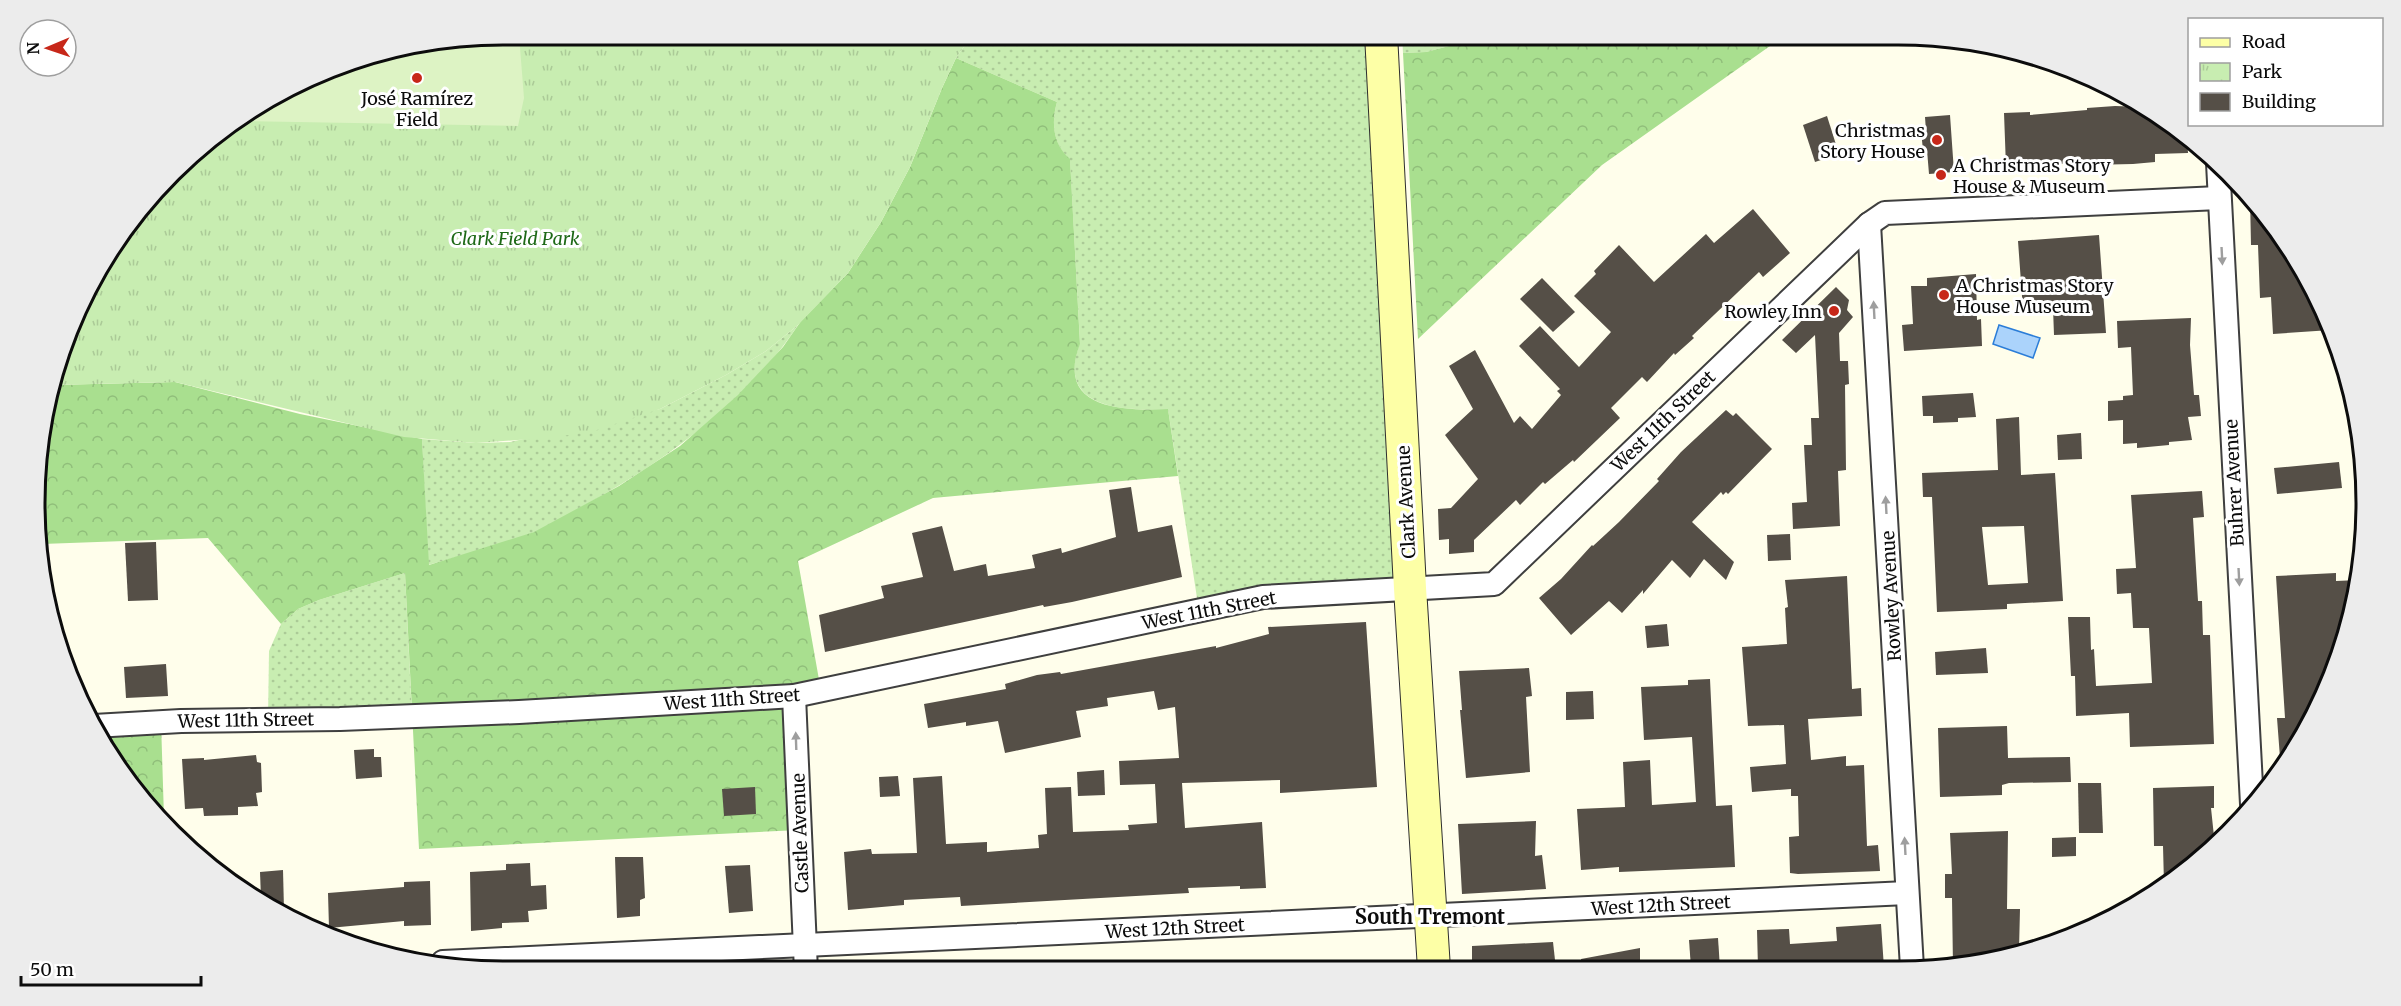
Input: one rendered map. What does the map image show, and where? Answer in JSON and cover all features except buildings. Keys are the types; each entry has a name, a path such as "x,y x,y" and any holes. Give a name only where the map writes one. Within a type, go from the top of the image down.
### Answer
{"street":[{"name":"Clark Avenue","path":"1382,45 1410,588 1433,961"},
{"name":"Buhrer Avenue","path":"2218,176 2251,794"},
{"name":"West 11th Street","path":"103,726 181,721 495,713 794,696 1263,597 1494,584 1869,224 1885,213 2219,198"},
{"name":"Rowley Avenue","path":"1869,224 1912,961"},
{"name":"Castle Avenue","path":"794,696 805,961"},
{"name":"West 12th Street","path":"482,960 1907,893"}],"green space":[{"name":"José Ramírez Field","path":"520,45 524,98 518,126 250,121 300,92 356,69 384,61 443,49"},
{"path":"965,45 1382,45 1410,588 1199,611 1168,409 1131,409 1097,402 1085,393 1077,381 1075,365 1080,343 1070,160 1060,147 1055,133 1054,118 1057,102 956,58"},
{"name":"Clark Field Park","path":"965,45 956,58 942,88 910,167 881,222 848,273 798,325 766,351 726,375 660,409 597,430 557,437 476,443 404,437 175,382 61,385 69,356 92,300 122,249 159,201 201,159 249,122 300,92 328,80 384,61 443,49 473,46"},
{"path":"1403,45 1453,45 1426,52 1403,53"},
{"path":"1453,45 1773,45 1602,165 1418,339 1403,53 1426,52"},
{"path":"956,58 1057,102 1054,118 1055,133 1060,147 1070,159 1080,344 1075,366 1077,382 1085,394 1097,402 1131,409 1168,409 1178,476 933,498 798,561 821,691 794,697 799,830 419,849 405,573 319,600 298,609 281,624 208,538 47,544 46,473 49,443 61,385 175,382 300,414 422,439 429,565 534,532 619,486 680,446 738,395 783,347 801,321 848,273 881,222 910,167"},
{"path":"798,325 778,353 729,404 674,449 645,469 539,530 428,565 422,439 476,443 510,442 660,409 726,375 766,351"},
{"path":"405,573 412,716 268,720 269,651 281,624 298,609 319,600"},
{"path":"161,722 164,810 140,782 102,725"}],"water":[{"path":"1999,325 2040,338 2033,358 1993,344"}],"place":[{"name":"José Ramírez Field","path":"417,78"},
{"name":"Christmas Story House","path":"1937,140"},
{"name":"A Christmas Story House & Museum","path":"1941,175"},
{"name":"A Christmas Story House Museum","path":"1944,295"},
{"name":"Rowley Inn","path":"1834,311"}],"district":[{"name":"South Tremont","path":"1430,916"}]}
